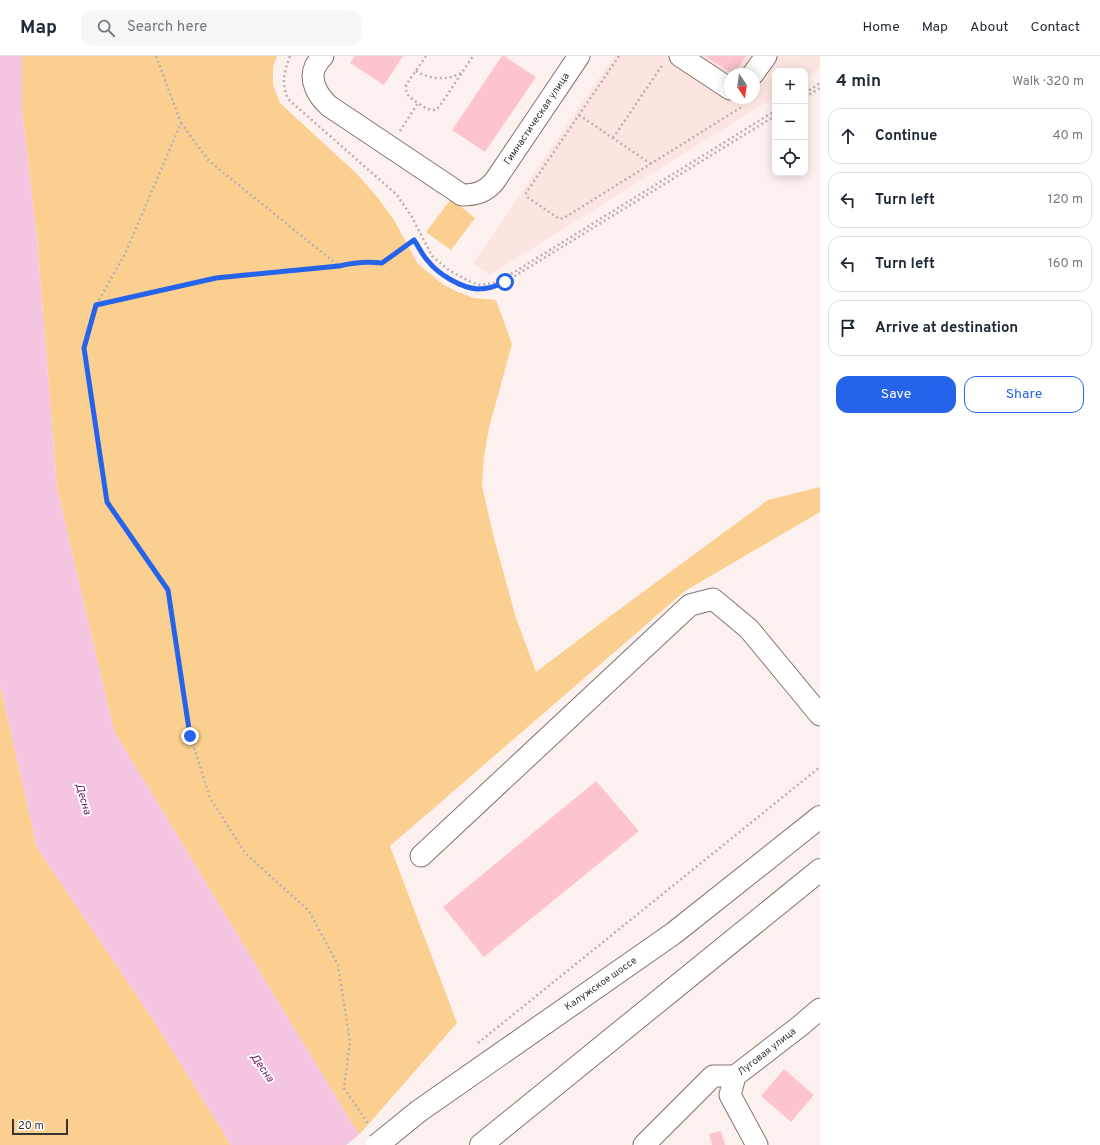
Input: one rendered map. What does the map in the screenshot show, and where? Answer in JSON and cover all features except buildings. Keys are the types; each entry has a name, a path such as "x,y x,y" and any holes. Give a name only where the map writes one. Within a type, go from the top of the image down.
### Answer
{"highway":[{"name":"Калужское шоссе","path":"374,1136 418,1112 674,933 820,817"},
{"path":"481,1145 820,870"}],"street":[{"name":"Гимнастическая улица","path":"322,56 315,67 314,78 316,90 322,100 462,195 474,195 480,193 494,182 579,56"},
{"path":"757,68 766,56"},
{"path":"672,59 724,88"},
{"path":"421,856 690,605 713,599 749,629 820,715"},
{"name":"Луговая улица","path":"757,1145 730,1095 735,1076 820,1009"},
{"path":"644,1145 713,1076 735,1076"}],"path":[{"path":"156,56 181,123 209,161 339,266"},
{"path":"426,56 406,85 406,90 410,97 426,109 432,110 436,110 439,107 473,56"},
{"path":"619,56 526,195 560,219 564,218 740,108 742,104"},
{"path":"613,138 672,59"},
{"path":"416,71 438,78 448,78 461,73"},
{"path":"808,91 820,83"},
{"path":"808,95 820,88"},
{"path":"389,146 418,103"},
{"path":"579,115 651,164"},
{"path":"96,305 216,278 339,266 355,262 369,261 382,263 414,240 428,261 445,276 468,287 479,289 495,287 772,118"},
{"path":"181,123 125,254 96,305 84,348 107,502 168,590 190,736 210,798 245,853 309,911 338,965 350,1042 344,1088 374,1136"},
{"path":"472,1048 820,767"}],"shaded area":[{"path":"22,56 277,56 273,67 273,85 280,103 357,174 378,198 394,220 418,264 444,285 458,292 474,298 496,300 512,344 489,428 484,457 482,486 494,538 516,618 536,672 768,500 820,487 820,512 685,591 390,846 457,1023 359,1135 114,731 57,488 37,239 22,109"},
{"path":"614,56 820,56 820,69 808,77 808,68 772,68 772,99 490,275 473,264"},
{"path":"451,199 475,218 451,250 426,232"},
{"path":"0,684 37,848 152,1018 231,1145 0,1145"}],"water":[{"name":"Десна","path":"0,56 22,56 22,109 37,239 57,488 114,731 359,1135 367,1145 231,1145 152,1018 37,848 0,684"}],"pier":[{"path":"360,1133 369,1145 346,1145 359,1135"}],"route":[{"path":"190,736 168,590 107,502 84,348 96,305 216,278 339,266 355,262 369,261 382,263 414,240 428,261 445,276 468,287 479,289 495,287 505,282"}]}
